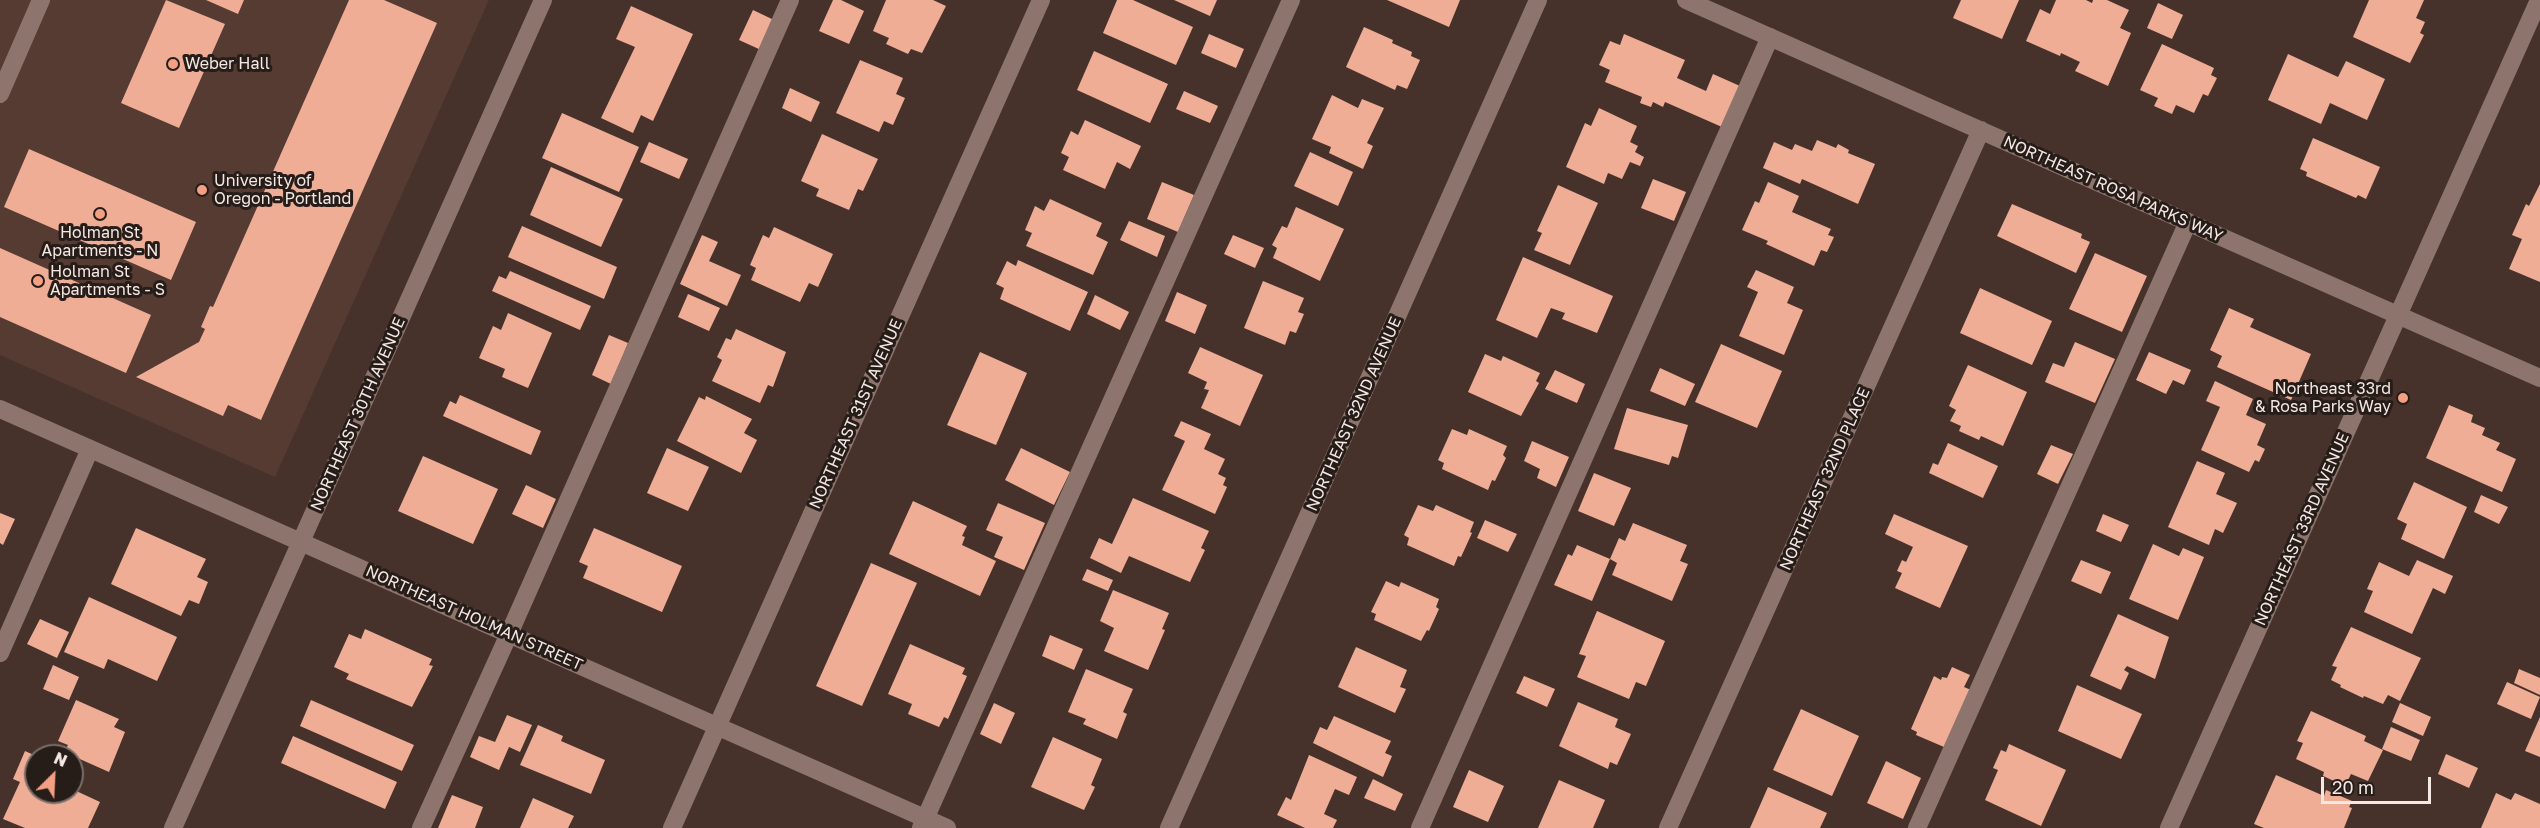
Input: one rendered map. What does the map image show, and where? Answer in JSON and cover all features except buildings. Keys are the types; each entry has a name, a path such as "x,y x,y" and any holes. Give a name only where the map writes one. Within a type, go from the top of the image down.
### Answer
{"street":[{"path":"0,94 41,0"},
{"name":"NORTHEAST 30TH AVENUE","path":"173,828 543,0"},
{"path":"421,828 790,0"},
{"name":"NORTHEAST 31ST AVENUE","path":"672,828 1041,0"},
{"path":"923,823 1291,0"},
{"name":"NORTHEAST 32ND AVENUE","path":"1169,828 1538,0"},
{"name":"NORTHEAST ROSA PARKS WAY","path":"1686,0 2540,378"},
{"name":"NORTHEAST 33RD AVENUE","path":"2169,828 2539,0"},
{"path":"1420,828 1770,37"},
{"name":"NORTHEAST 32ND PLACE","path":"1668,828 1981,130"},
{"path":"1917,828 2188,222"},
{"name":"NORTHEAST HOLMAN STREET","path":"0,409 717,726 923,823 947,828"},
{"path":"0,653 90,449"}],"shaded area":[{"name":"University of Oregon - Portland","path":"0,0 489,0 275,477 0,355"}],"place":[{"name":"Weber Hall","path":"173,64"},
{"name":"University of Oregon - Portland","path":"202,190"},
{"name":"Holman St Apartments - N","path":"100,214"},
{"name":"Holman St Apartments - S","path":"38,281"},
{"name":"Northeast 33rd & Rosa Parks Way","path":"2403,398"}]}
